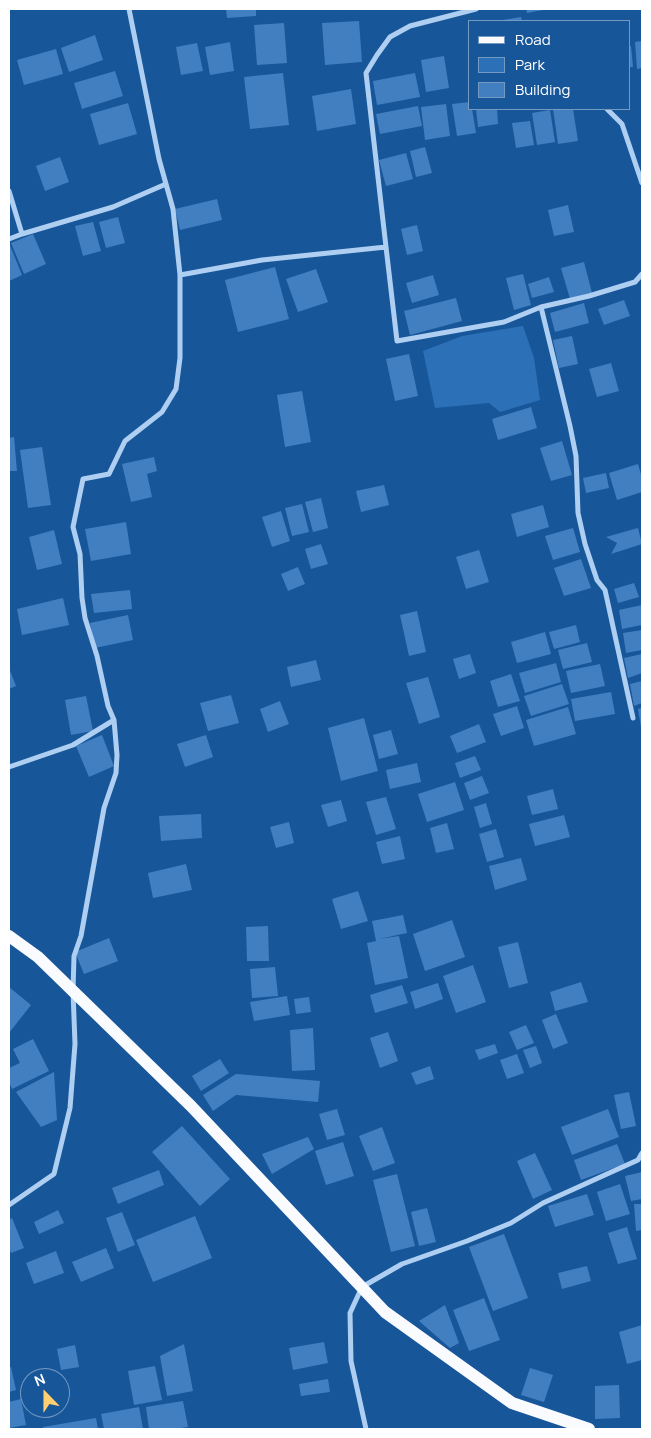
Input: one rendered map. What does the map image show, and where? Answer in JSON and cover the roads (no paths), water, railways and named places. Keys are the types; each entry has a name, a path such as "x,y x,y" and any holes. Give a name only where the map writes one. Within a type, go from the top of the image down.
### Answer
{"main road":[{"path":"9,936 38,957 190,1106 385,1312 512,1403 589,1429"}],"street":[{"path":"9,1205 54,1174 70,1108 75,1044 74,956 81,936 104,808 116,773 117,755 114,720 108,706 85,618 80,554 73,526 83,479 109,474 126,441 162,412 176,389 180,358 180,275 173,209 159,159 129,9"},
{"path":"476,9 410,26 390,37 366,73 397,342 504,322 541,308 598,294 635,282 642,274"},
{"path":"608,110 622,124 642,183"},
{"path":"9,239 113,207 166,184"},
{"path":"9,191 22,234"},
{"path":"180,275 262,260 386,247"},
{"path":"541,308 576,456 578,513 585,544 597,580 605,590 633,718"},
{"path":"9,767 73,745 114,720"},
{"path":"366,1429 351,1361 350,1313 362,1287 402,1264 467,1241 510,1223 543,1203 638,1160 642,1153"}]}
